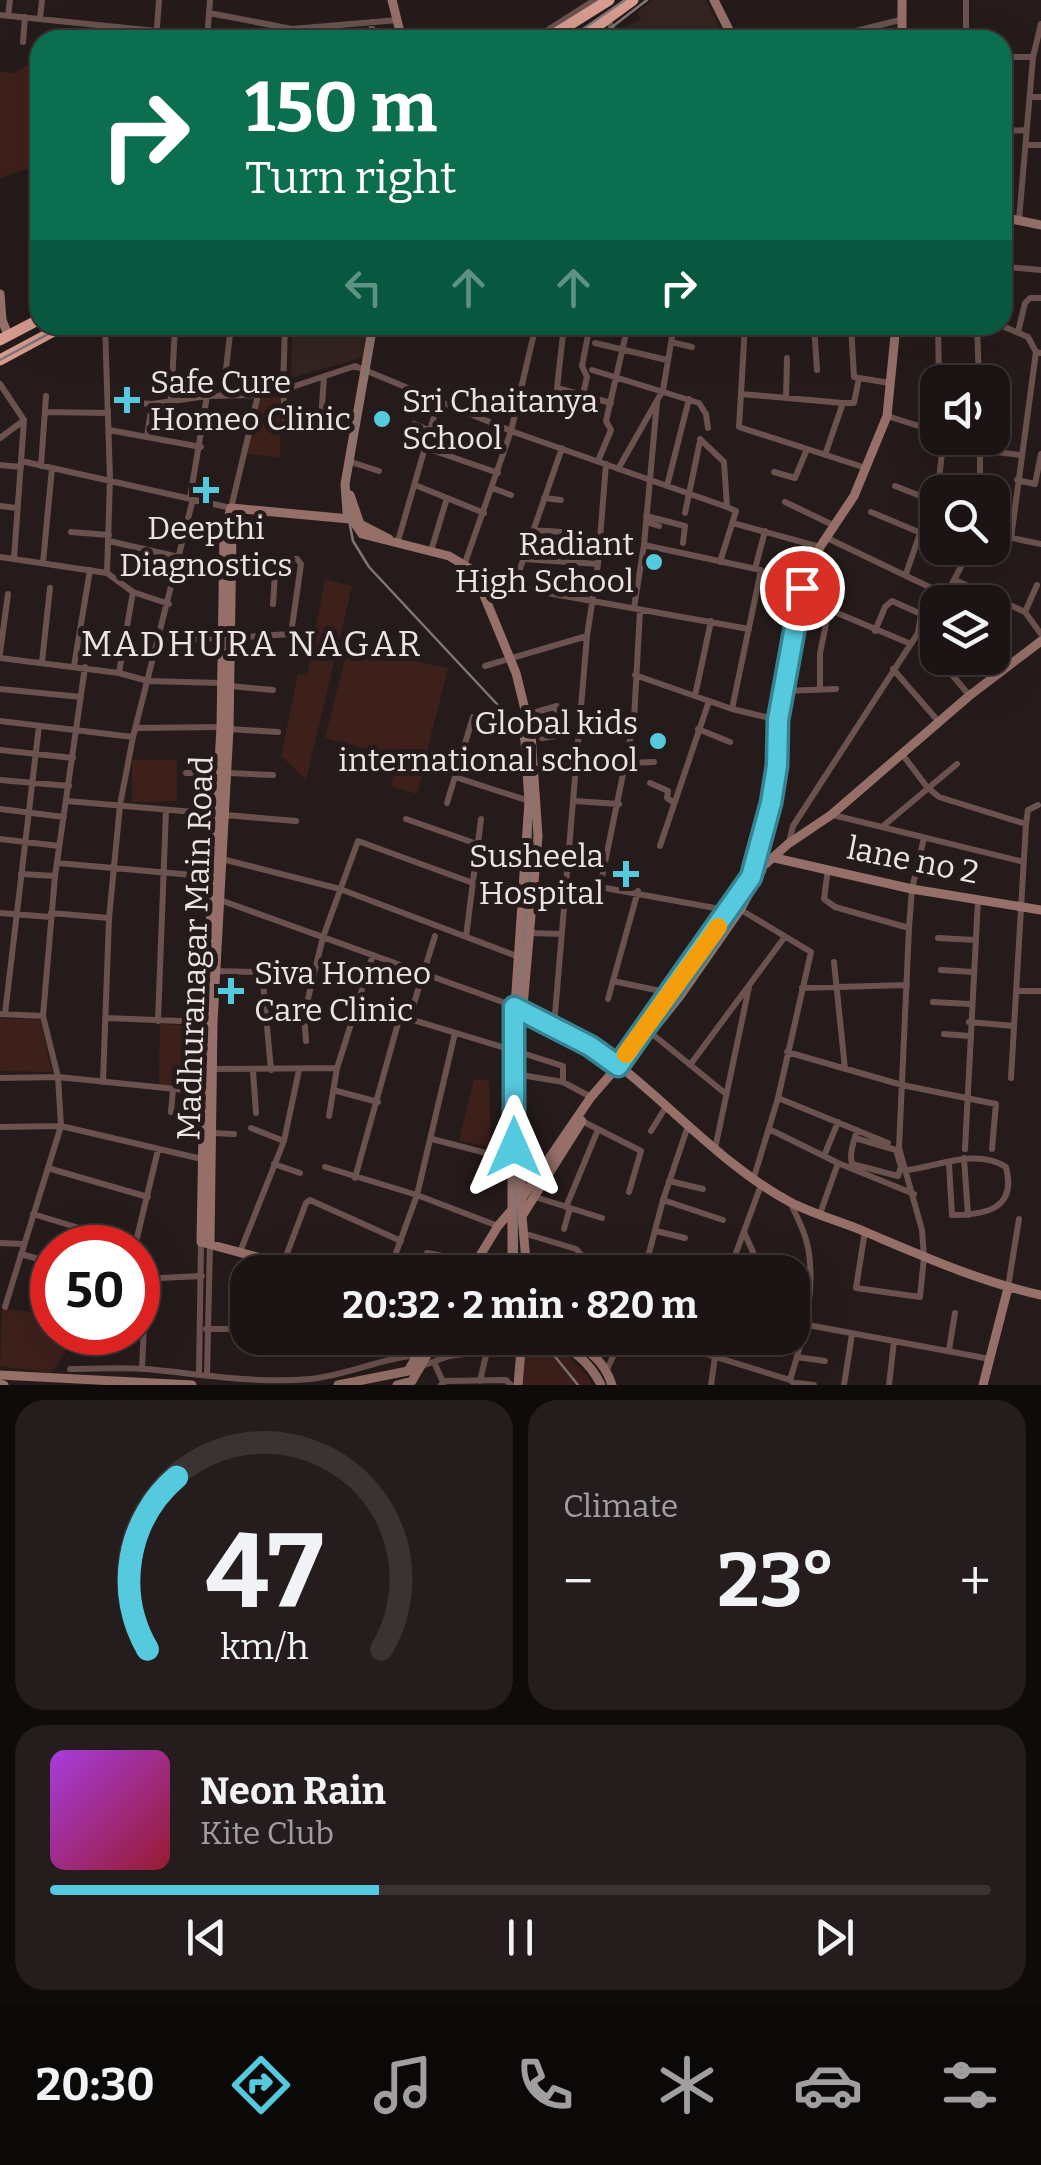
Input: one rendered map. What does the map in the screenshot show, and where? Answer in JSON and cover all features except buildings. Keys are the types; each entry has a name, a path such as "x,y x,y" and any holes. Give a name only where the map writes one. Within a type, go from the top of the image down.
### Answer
{"highway":[{"path":"592,30 633,0"},
{"path":"559,30 598,2"},
{"path":"4,337 30,324"},
{"path":"0,360 46,335"}],"main road":[{"path":"392,0 400,30"},
{"path":"714,0 729,30"},
{"path":"901,30 902,0"},
{"path":"1012,219 1041,224"},
{"path":"0,294 4,337"},
{"path":"374,335 350,494 363,527 394,540"},
{"path":"754,879 757,844 773,793 778,720 800,597 824,543 866,468 886,416 895,335"},
{"path":"368,371 345,484 350,518 362,534 430,550 465,563 481,581 530,718 538,800 519,957 512,1255"},
{"path":"231,508 350,518"},
{"name":"Madhuranagar Main Road","path":"206,1242 209,1022 224,773 226,563 232,532 231,508"},
{"path":"522,1216 584,1115 591,1096 651,1034 763,868 1041,638"},
{"path":"518,1008 529,933 525,737 530,718"},
{"name":"Madhuranagar Main Road","path":"212,971 220,900 217,877 222,859 221,814"},
{"name":"lane no 2","path":"757,844 828,869 912,889 1041,910"},
{"path":"481,1255 670,993 736,911"},
{"path":"516,1051 522,1075 524,1255"},
{"path":"620,1067 668,1104 715,1149 790,1202 924,1257 1041,1296"},
{"name":"Madhuranagar Main Road","path":"207,1092 212,1133 207,1160"},
{"path":"206,1242 248,1255"},
{"path":"983,1385 1008,1288"},
{"path":"414,1367 420,1355"},
{"path":"397,1385 424,1355"},
{"path":"514,1385 519,1355"},
{"path":"578,1355 594,1370 601,1385"},
{"path":"594,1355 607,1369 612,1385"},
{"path":"338,1385 414,1367"},
{"path":"0,1375 192,1385"}],"street":[{"path":"10,0 4,15 156,30 159,0"},
{"path":"40,18 42,0"},
{"path":"208,30 210,0"},
{"path":"966,0 966,30"},
{"path":"549,30 598,2"},
{"path":"209,13 292,29 398,20"},
{"path":"22,42 25,17"},
{"path":"608,18 613,30"},
{"path":"860,30 900,20"},
{"path":"371,22 372,30"},
{"path":"1019,220 1032,57 1041,24"},
{"path":"1012,57 1032,57"},
{"path":"1031,97 1041,97"},
{"path":"1012,131 1026,130"},
{"path":"1026,144 1041,144"},
{"path":"1012,267 1041,270"},
{"path":"1018,332 1028,300 1041,298"},
{"path":"1012,330 1028,337 1038,353 1020,454 1011,538 1041,544"},
{"path":"106,335 110,479 107,573"},
{"path":"171,400 175,335"},
{"path":"224,396 230,335"},
{"path":"285,335 286,430"},
{"path":"465,563 511,431 534,335"},
{"path":"563,335 557,388 611,403"},
{"path":"584,390 587,377 582,366 588,335"},
{"path":"554,1026 586,636 598,564 602,463 611,430 606,422 626,335"},
{"path":"618,468 663,390 672,335"},
{"path":"744,335 739,428 866,468"},
{"path":"815,335 817,370"},
{"path":"852,335 854,376 892,383"},
{"path":"938,335 938,365"},
{"path":"978,335 979,365"},
{"path":"594,342 667,360"},
{"path":"670,342 692,347"},
{"path":"786,398 787,358"},
{"path":"108,401 152,404 207,396 258,395 324,378 347,367 368,371 511,431 736,511 720,562"},
{"path":"592,370 689,399 704,409 708,428"},
{"path":"320,431 324,378"},
{"path":"742,394 854,403 858,378"},
{"path":"0,384 24,420 14,558"},
{"path":"0,465 52,468 231,508 258,395"},
{"path":"41,466 46,396"},
{"path":"103,1082 108,918 120,805 134,733 180,558 207,396"},
{"path":"394,540 415,485 439,399"},
{"path":"667,486 689,399"},
{"path":"600,886 634,720 637,609 657,402"},
{"path":"826,455 843,403"},
{"path":"146,437 152,404"},
{"path":"45,412 108,413"},
{"path":"886,416 920,426"},
{"path":"0,438 24,420"},
{"path":"414,424 431,431"},
{"path":"109,430 200,446"},
{"path":"684,513 700,439 724,462 727,508"},
{"path":"426,448 498,472"},
{"path":"513,588 562,448"},
{"path":"774,472 794,478 807,449"},
{"path":"1010,453 1020,454"},
{"path":"1017,480 1035,484 1041,454"},
{"path":"354,463 380,471"},
{"path":"43,563 52,468"},
{"path":"415,485 484,513"},
{"path":"895,486 920,496"},
{"path":"492,488 511,495"},
{"path":"430,550 446,498"},
{"path":"544,498 561,500"},
{"path":"786,502 836,527"},
{"path":"0,506 17,508"},
{"path":"872,512 920,534 906,574"},
{"path":"646,519 656,525 685,526 682,543"},
{"path":"733,523 824,543 906,574 946,595 962,565"},
{"path":"533,530 562,532"},
{"path":"732,709 750,629 764,530"},
{"path":"71,532 202,563 276,559 302,564 291,634 159,641"},
{"path":"644,545 758,569"},
{"path":"0,557 107,573 133,592 168,604"},
{"path":"273,604 276,559"},
{"path":"524,559 598,564"},
{"path":"200,578 202,563"},
{"path":"74,666 90,570"},
{"path":"955,580 1025,612 1041,638"},
{"path":"481,581 750,629"},
{"path":"1025,612 1038,585"},
{"path":"42,662 50,588"},
{"path":"119,673 133,592"},
{"path":"8,594 0,656 119,673 148,681 272,690"},
{"path":"800,597 912,644"},
{"path":"782,851 793,826 912,644 921,614 895,600 888,603 875,631"},
{"path":"820,690 820,653 829,610"},
{"path":"695,696 710,621"},
{"path":"484,666 586,636"},
{"path":"5,1307 61,1126 58,1077 43,1016 56,864 85,668"},
{"path":"893,669 939,722"},
{"path":"635,675 732,709 778,720"},
{"path":"952,675 969,696"},
{"path":"0,689 81,697"},
{"path":"784,691 836,689"},
{"path":"660,846 709,701"},
{"path":"557,706 556,736 542,738 530,718 557,706"},
{"path":"446,803 473,718 525,737"},
{"path":"0,721 134,733 225,728 278,732"},
{"path":"39,726 3,1014 43,1016"},
{"path":"698,729 730,742"},
{"path":"0,750 73,758"},
{"path":"902,754 927,787 940,797 1026,824"},
{"path":"553,766 577,762 654,762"},
{"path":"881,828 957,764"},
{"path":"186,773 273,775"},
{"path":"455,777 529,802"},
{"path":"0,780 70,786"},
{"path":"650,783 668,791 667,798 674,802"},
{"path":"67,801 296,821"},
{"path":"574,802 619,804"},
{"path":"1011,1078 1026,824 1028,810 1038,805"},
{"path":"0,809 64,817"},
{"path":"158,1021 166,810"},
{"path":"831,815 1025,862"},
{"path":"406,819 478,844"},
{"path":"466,937 481,819"},
{"path":"865,1231 855,1280 860,1291 920,1298 924,1257 915,1194 900,1148 912,889 924,838"},
{"path":"0,839 59,846"},
{"path":"306,1041 304,1015 323,938 358,841 473,883 600,886 736,911 810,952 758,1180 735,1255"},
{"path":"222,859 340,889 519,957"},
{"path":"56,864 217,877"},
{"path":"828,869 824,899 835,907 909,928"},
{"path":"20,874 55,876"},
{"path":"608,999 638,891"},
{"path":"968,1215 964,1153 978,898"},
{"path":"220,900 518,1008 590,1046 620,1067"},
{"path":"0,912 108,918"},
{"path":"529,933 563,934"},
{"path":"409,1019 435,936"},
{"path":"690,1065 784,938"},
{"path":"938,938 975,940"},
{"path":"329,1116 338,1068 373,955"},
{"path":"834,962 845,1068"},
{"path":"941,970 973,972"},
{"path":"212,971 262,972 272,1070"},
{"path":"614,981 670,993"},
{"path":"802,988 907,985"},
{"path":"715,1149 749,987"},
{"path":"1018,991 1041,991"},
{"path":"934,1002 970,1004"},
{"path":"357,1003 563,1066 562,1082"},
{"path":"266,1019 304,1015"},
{"path":"356,1178 400,1016"},
{"path":"105,1018 209,1022"},
{"path":"969,1022 1014,1026"},
{"path":"396,1255 417,1195 455,1034"},
{"path":"651,1034 726,1094"},
{"path":"944,1034 969,1036"},
{"path":"787,1052 902,1085 997,1105 992,1148"},
{"path":"208,1069 338,1068"},
{"path":"254,1070 256,1113"},
{"path":"240,1252 284,1141 299,1070"},
{"path":"522,1075 562,1082 591,1096"},
{"path":"0,1078 58,1077 207,1092"},
{"path":"171,1112 173,1089"},
{"path":"333,1090 378,1102"},
{"path":"778,1098 896,1150 901,1167 898,1176 854,1166 851,1160 856,1134"},
{"path":"651,1130 668,1104"},
{"path":"584,1115 597,1132 641,1151 629,1192"},
{"path":"824,1156 838,1122"},
{"path":"649,1255 688,1125"},
{"path":"0,1127 61,1126 207,1160"},
{"path":"250,1128 284,1141"},
{"path":"770,1129 838,1164 915,1194"},
{"path":"564,1230 568,1208 597,1132"},
{"path":"212,1133 234,1134"},
{"path":"856,1134 900,1148"},
{"path":"432,1139 490,1154"},
{"path":"141,1225 158,1150"},
{"path":"907,1170 948,1164 964,1153 1002,1164 1008,1170 1010,1189 1001,1204 982,1214 952,1216 948,1164"},
{"path":"274,1164 300,1173"},
{"path":"820,1214 838,1164"},
{"path":"324,1167 417,1195 498,1226"},
{"path":"50,1168 148,1197"},
{"path":"669,1181 703,1189"},
{"path":"534,1196 602,1218"},
{"path":"286,1255 310,1200 401,1241"},
{"path":"663,1200 722,1220"},
{"path":"790,1202 810,1255"},
{"path":"33,1214 68,1225"},
{"path":"1008,1288 1020,1220"},
{"path":"656,1231 685,1238"},
{"path":"744,1232 754,1255"},
{"path":"524,1234 576,1249 579,1255"},
{"name":"Madhuranagar Main Road","path":"203,1374 206,1242"},
{"path":"0,1243 23,1244"},
{"path":"21,1254 30,1257"},
{"path":"160,1277 204,1276"},
{"path":"949,1350 955,1313"},
{"path":"810,1327 992,1360"},
{"path":"204,1328 230,1328"},
{"path":"844,1385 852,1334"},
{"path":"889,1385 894,1341"},
{"path":"141,1355 142,1369"},
{"path":"70,1368 310,1379 386,1358 414,1367 468,1355"},
{"path":"474,1382 486,1355"},
{"path":"607,1369 614,1355"},
{"path":"709,1355 775,1381 814,1385"},
{"path":"794,1382 798,1355"},
{"path":"801,1355 825,1362"},
{"path":"711,1385 715,1357"},
{"path":"434,1362 442,1383 506,1380 514,1385"}],"shaded area":[{"path":"654,0 706,0 721,30 616,30 641,20 637,12"},
{"path":"30,64 30,168 0,178 0,71 14,73"},
{"path":"292,335 368,335 364,357 291,378"},
{"path":"281,395 280,457 246,454 259,399"},
{"path":"325,579 352,586 306,780 281,756 298,674 307,675"},
{"path":"348,647 448,668 424,763 409,760 425,766 417,794 391,786 399,757 325,738"},
{"path":"132,760 177,760 177,801 132,802"},
{"path":"0,1018 40,1020 52,1072 0,1071"},
{"path":"160,1024 208,1026 207,1089 159,1085"},
{"path":"474,1079 489,1081 491,1148 459,1140"},
{"path":"2,1309 30,1312 30,1355 64,1355 51,1373 0,1366"},
{"path":"521,1355 568,1355 589,1377 591,1385 519,1385"}],"railway":[{"path":"582,30 625,0"},
{"path":"608,30 647,0"},
{"path":"0,360 46,335"},
{"path":"373,335 344,494 353,541 369,567 509,717 524,744 532,791 515,1040 517,1255"},
{"path":"554,1355 578,1385"}],"slow traffic":[{"path":"626,1054 718,927"}],"place":[{"name":"Safe Cure Homeo Clinic","path":"127,400"},
{"name":"Sri Chaitanya School","path":"382,419"},
{"name":"Deepthi Diagnostics","path":"206,490"},
{"name":"Radiant High School","path":"654,562"},
{"name":"Global kids international school","path":"658,741"},
{"name":"Susheela Hospital","path":"626,874"},
{"name":"Siva Homeo Care Clinic","path":"231,991"}],"district":[{"name":"MADHURA NAGAR","path":"252,644"}],"route":[{"path":"514,1147 514,1007 590,1046 618,1066 751,877 771,803 778,720 802,588"}]}
